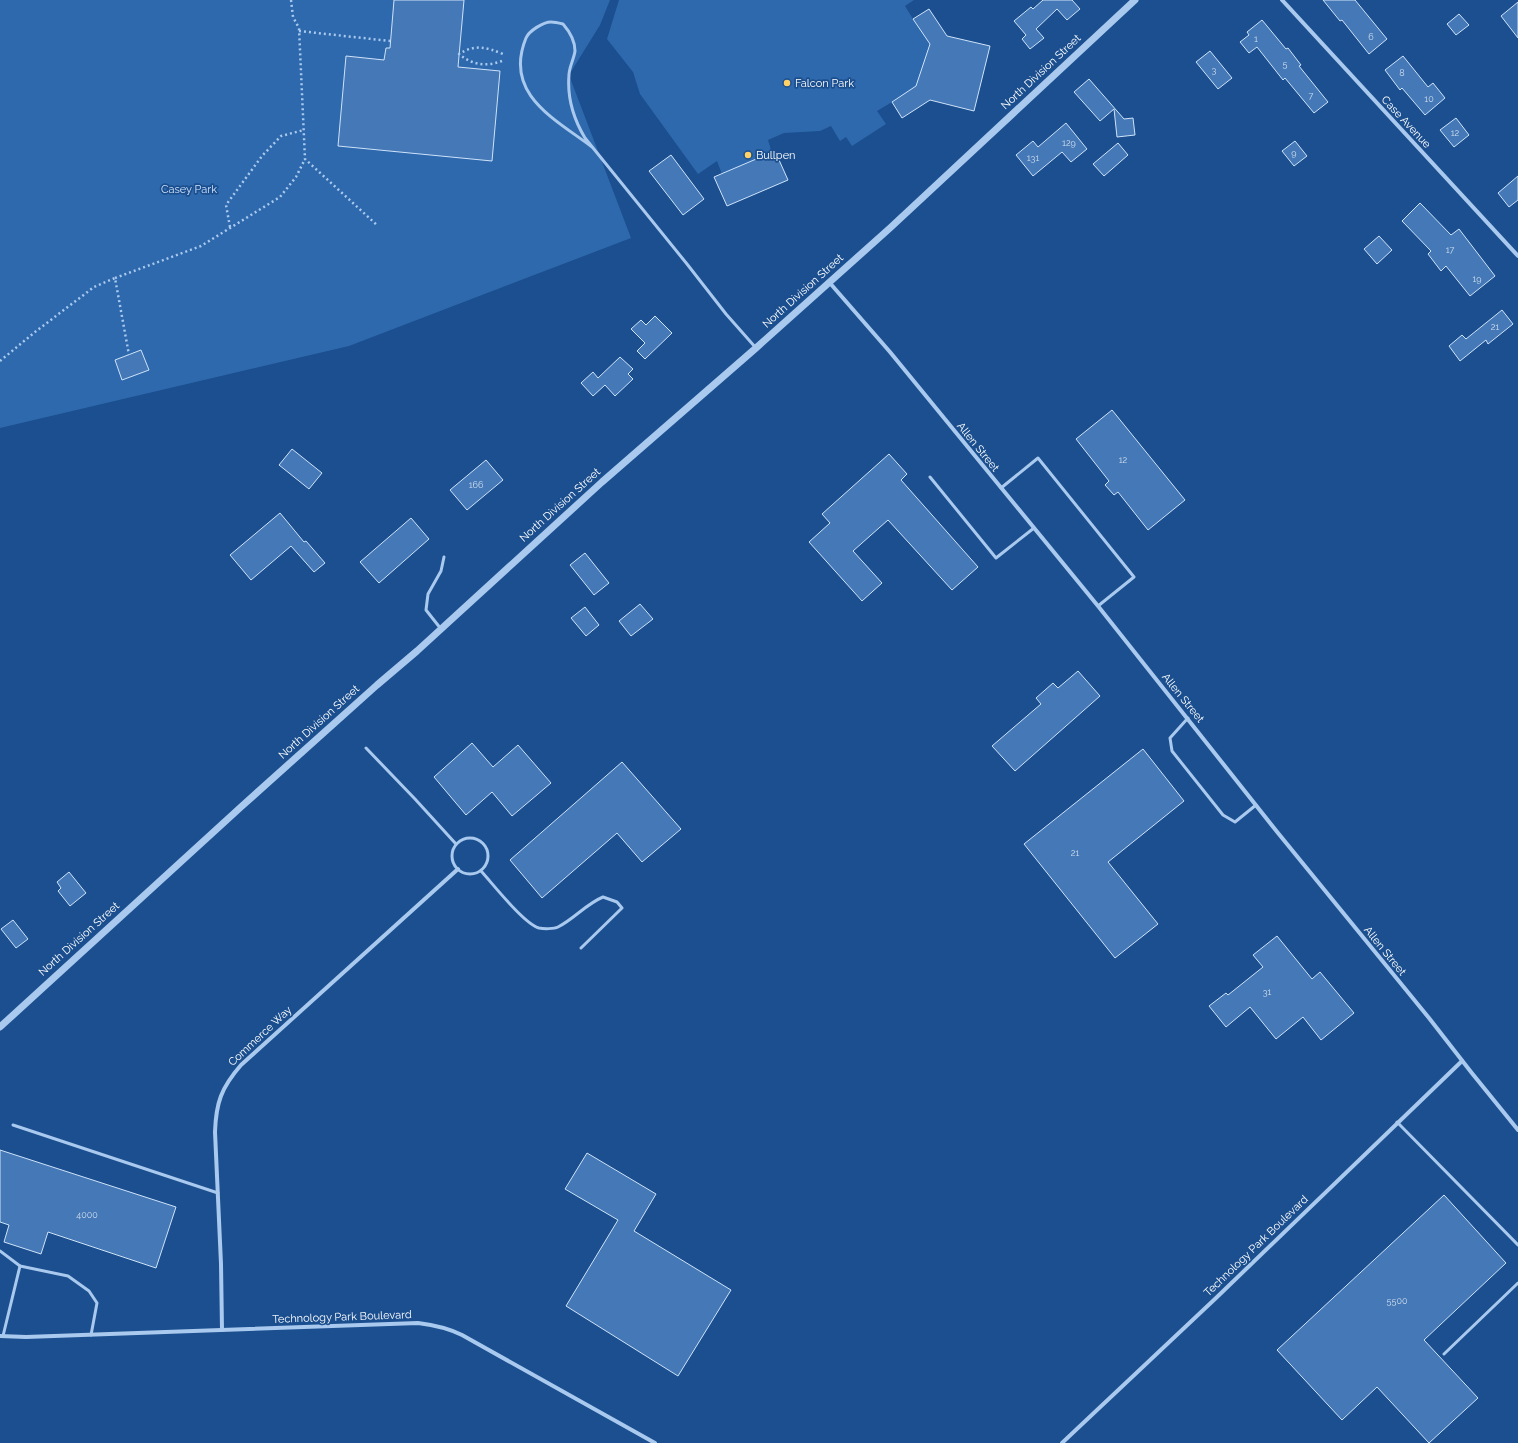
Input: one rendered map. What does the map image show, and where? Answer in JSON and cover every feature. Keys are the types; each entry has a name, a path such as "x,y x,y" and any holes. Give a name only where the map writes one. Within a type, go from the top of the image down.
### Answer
{"street":[{"name":"North Division Street","path":"0,1027 602,482 756,348 896,222 1135,0"},
{"name":"Case Avenue","path":"1282,0 1518,256"},
{"name":"Allen Street","path":"829,282 890,352 1098,606 1518,1130"},
{"name":"Commerce Way","path":"222,1330 221,1264 215,1132 216,1114 221,1093 229,1079 240,1065 458,869"},
{"name":"Technology Park Boulevard","path":"1062,1443 1216,1298 1462,1061"},
{"name":"Technology Park Boulevard","path":"1,1336 26,1337 91,1335 418,1323 440,1327 462,1335 655,1443"}],"lane":[{"path":"592,147 535,102 524,86 520,72 521,51 527,36 537,27 549,22 563,24 572,34 575,52 569,75 569,97 571,108 579,128 592,147 726,314 756,348"},
{"path":"1001,488 1038,458 1134,577 1098,606"},
{"path":"930,476 996,558 1034,528"},
{"path":"441,629 426,610 428,594 441,571 444,557"},
{"path":"1188,718 1170,738 1172,751 1223,815 1235,822 1256,805"},
{"path":"366,748 456,844"},
{"path":"467,838 478,840 483,843 487,849 488,855 485,866 481,871 469,874 458,869 452,859 452,854 456,844 467,838"},
{"path":"481,871 527,921 540,928 555,928 571,920 593,901 603,897 617,902 622,908 581,948"},
{"path":"1397,1122 1518,1245"},
{"path":"13,1125 218,1193"},
{"path":"0,1251 20,1266 68,1276 90,1291 97,1303 91,1335"},
{"path":"1,1336 20,1266"},
{"path":"1444,1354 1518,1283"}],"path":[{"path":"0,361 94,287 201,246 280,197 296,177 306,159 299,31 293,17 291,0"},
{"path":"299,31 390,41"},
{"path":"502,54 491,49 478,47 467,49 459,54 467,60 478,64 491,65 502,61"},
{"path":"230,227 226,205 262,156 281,136 304,130"},
{"path":"306,159 378,226"},
{"path":"115,278 129,354"}],"green space":[{"name":"Casey Park","path":"0,0 610,0 600,25 569,75 631,238 349,346 0,428"},
{"name":"Falcon Park","path":"619,0 914,0 905,6 913,19 929,9 949,40 933,98 902,118 892,102 877,111 886,124 852,146 846,137 840,141 831,126 820,131 784,133 768,140 772,153 722,174 717,161 698,174 640,94 633,72 607,39"}],"building":[{"path":"394,0 464,0 458,67 500,71 492,161 338,146 346,56 384,60 386,48 390,48"},
{"path":"1043,0 1072,0 1080,9 1067,20 1057,9 1036,29 1044,38 1030,49 1022,39 1026,35 1014,21 1031,7 1033,9"},
{"path":"1323,0 1355,0 1387,39 1369,54 1342,20 1340,21"},
{"path":"1518,2 1518,38 1501,16"},
{"path":"929,9 947,36 990,46 974,111 930,100 902,118 892,102 916,86 930,44 913,19"},
{"path":"1459,14 1469,25 1456,35 1447,24"},
{"path":"1262,20 1286,49 1288,48 1301,65 1299,66 1328,102 1314,113 1285,78 1283,80 1257,47 1249,53 1240,42 1249,35 1247,32"},
{"path":"1210,51 1232,78 1218,89 1196,62"},
{"path":"1403,56 1428,87 1433,83 1445,98 1425,115 1402,88 1400,90 1385,70"},
{"path":"1089,79 1124,119 1133,118 1135,135 1117,137 1114,109 1100,121 1074,92"},
{"path":"1456,118 1469,135 1454,147 1440,130"},
{"path":"1066,123 1087,149 1071,162 1062,152 1033,176 1016,155 1033,141 1038,147"},
{"path":"1295,141 1307,156 1294,166 1282,151"},
{"path":"1118,143 1128,155 1104,176 1093,164"},
{"path":"775,151 788,180 727,206 714,177"},
{"path":"671,155 704,199 683,215 649,171"},
{"path":"1518,176 1518,200 1509,207 1498,193"},
{"path":"1420,203 1451,235 1459,229 1495,276 1470,296 1446,266 1441,271 1428,254 1431,251 1402,221"},
{"path":"1379,236 1392,250 1377,264 1364,249"},
{"path":"1502,310 1513,324 1488,344 1486,340 1460,361 1449,346 1462,335 1466,339"},
{"path":"655,316 672,333 645,359 637,351 645,343 631,329 641,320 646,325"},
{"path":"141,350 149,370 122,380 115,360"},
{"path":"620,357 633,369 628,374 633,379 615,396 605,385 593,396 581,383 593,372 598,378"},
{"path":"1112,410 1185,500 1148,530 1118,492 1114,495 1105,485 1109,481 1076,439"},
{"path":"292,449 322,473 309,489 279,465"},
{"path":"889,454 907,474 901,480 978,567 952,590 888,520 853,551 882,583 862,601 809,542 830,523 822,514"},
{"path":"486,460 503,480 467,510 450,490"},
{"path":"280,513 304,542 306,541 325,563 314,572 291,546 251,580 230,555"},
{"path":"411,518 429,539 379,583 360,562"},
{"path":"585,553 609,583 594,595 570,565"},
{"path":"640,604 653,619 631,636 619,621"},
{"path":"585,607 599,625 586,636 571,618"},
{"path":"1078,671 1100,696 1015,771 992,746 1041,704 1036,698 1053,683 1058,688"},
{"path":"472,743 493,767 518,745 551,783 512,816 492,792 466,815 434,777"},
{"path":"1143,749 1184,801 1108,862 1158,924 1115,958 1024,844"},
{"path":"622,762 681,829 642,862 617,833 542,898 510,860"},
{"path":"69,872 86,893 70,906 58,891 61,888 57,882"},
{"path":"13,920 28,939 16,948 1,929"},
{"path":"1277,936 1312,979 1320,972 1354,1013 1321,1040 1303,1017 1276,1039 1250,1007 1226,1027 1209,1006 1226,993 1228,995 1263,967 1253,955"},
{"path":"0,1150 176,1207 156,1268 48,1232 41,1254 4,1242 9,1225 0,1222"},
{"path":"587,1153 656,1194 634,1231 731,1290 678,1376 566,1306 618,1220 565,1189"},
{"path":"1444,1195 1506,1263 1424,1340 1478,1398 1429,1443 1377,1387 1342,1420 1277,1350"}],"place":[{"name":"Falcon Park","path":"787,83"},
{"name":"Bullpen","path":"748,155"}]}
